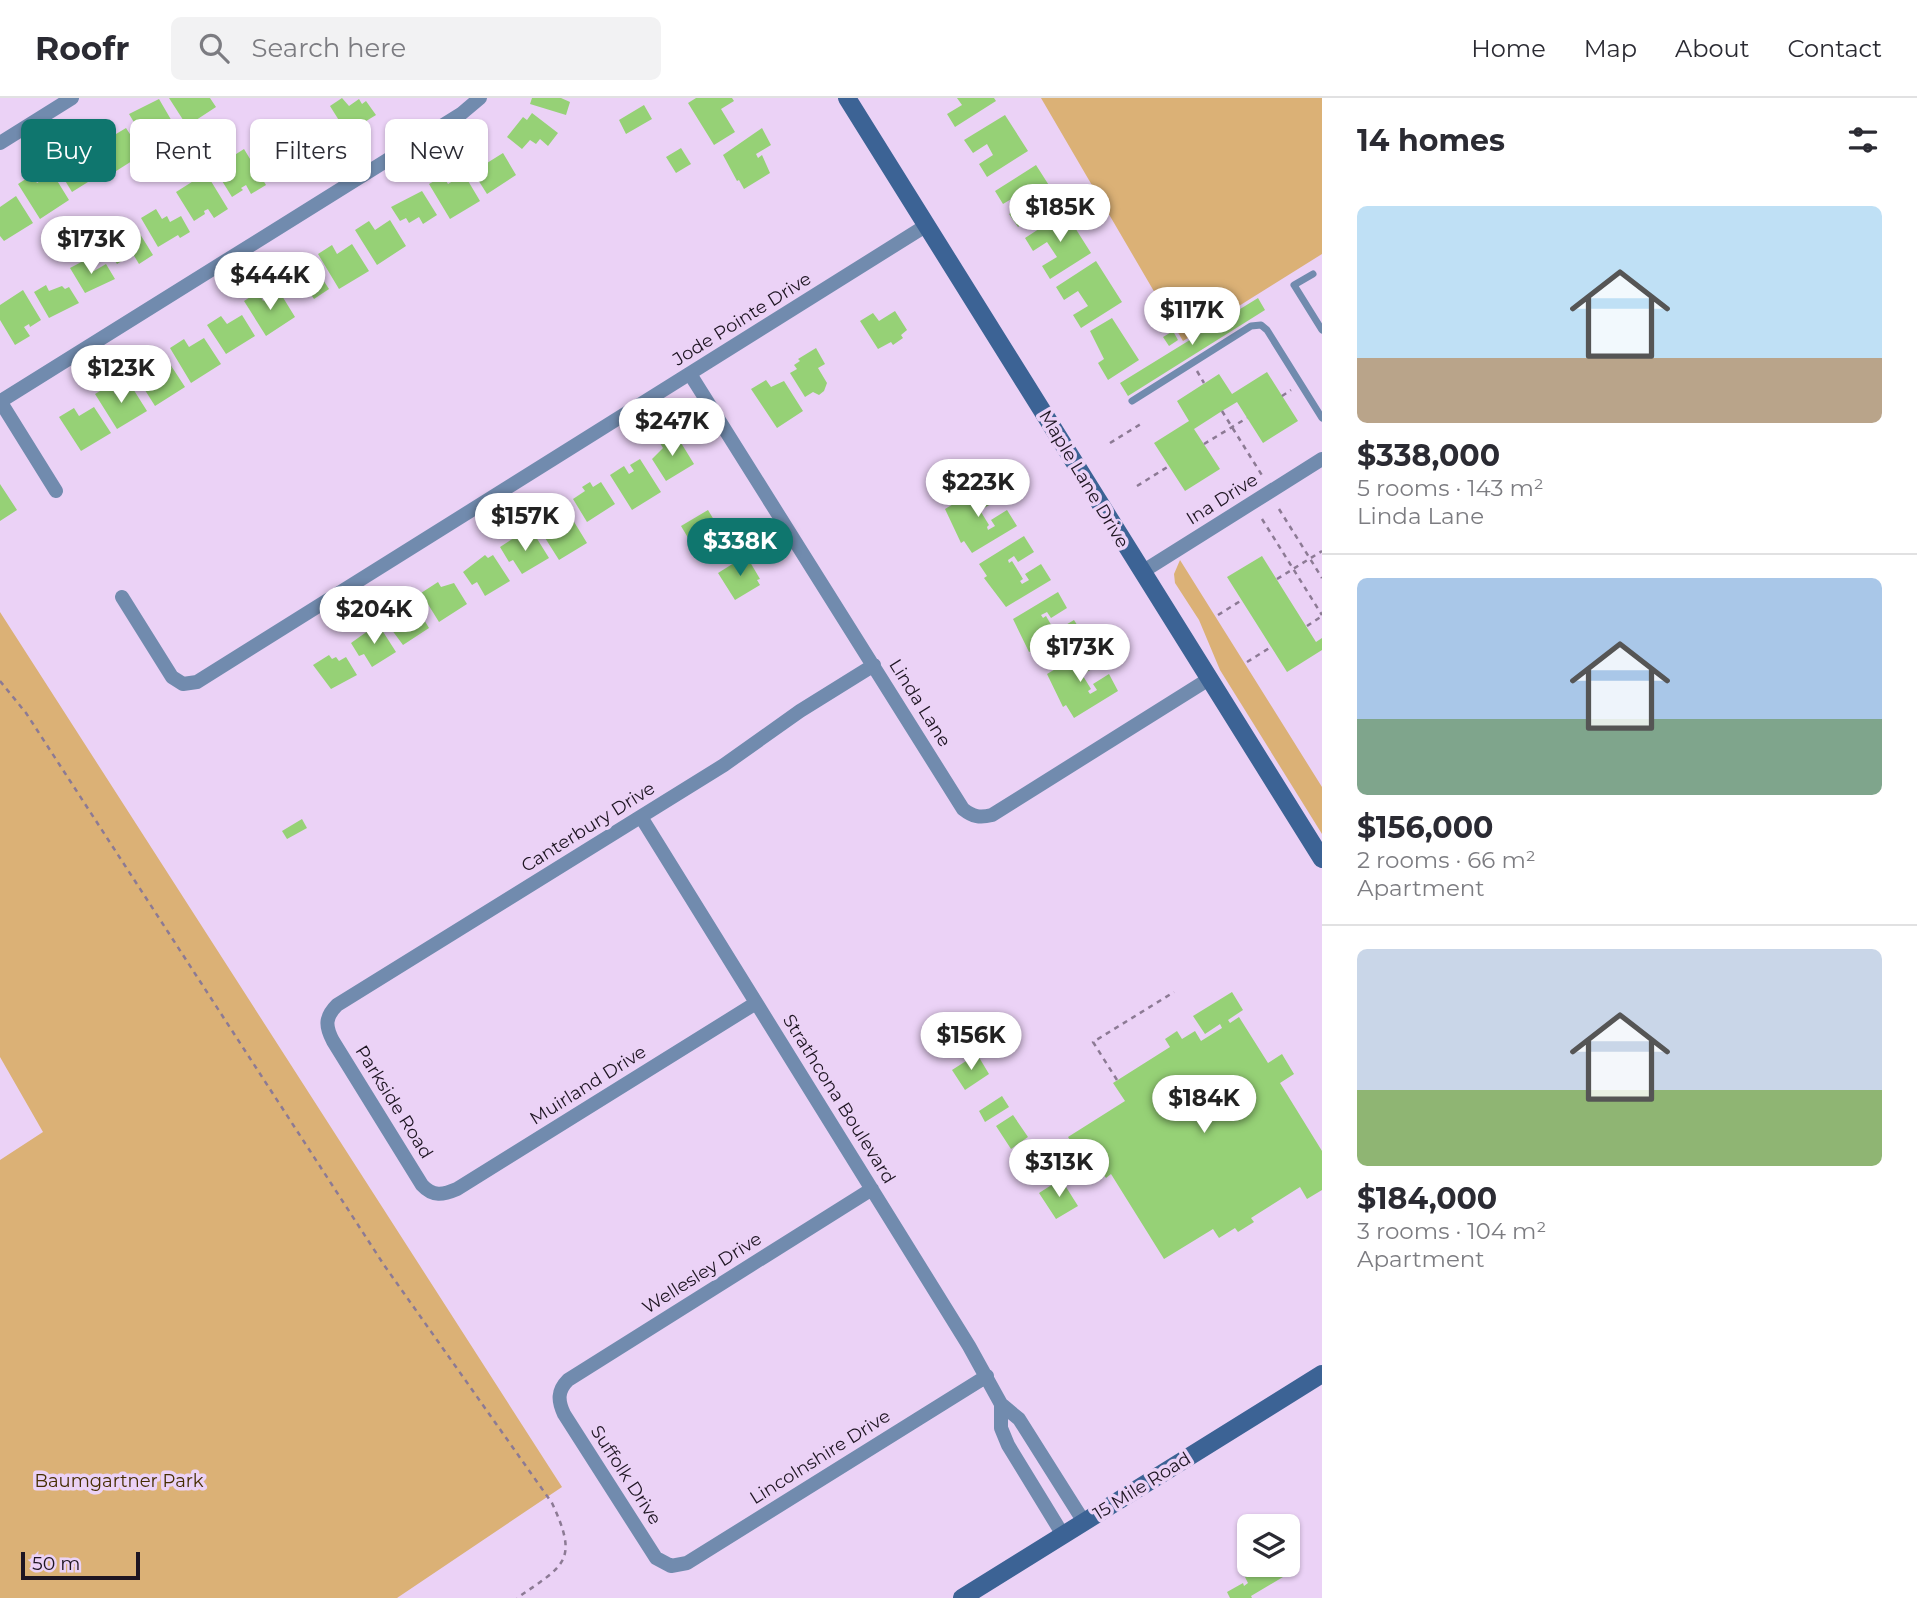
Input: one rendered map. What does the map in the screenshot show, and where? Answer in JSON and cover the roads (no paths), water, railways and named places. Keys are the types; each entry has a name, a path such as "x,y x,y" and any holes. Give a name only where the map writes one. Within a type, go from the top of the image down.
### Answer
{"street":[{"path":"0,143 72,98"},
{"path":"56,491 0,401 461,114 480,98"},
{"name":"Maple Lane Drive","path":"847,98 1322,859"},
{"name":"Jode Pointe Drive","path":"122,597 172,677 183,684 197,682 927,225"},
{"name":"Linda Lane","path":"690,374 962,809 971,816 982,818 992,815 1209,679"},
{"name":"Ina Drive","path":"1142,572 1322,459"},
{"name":"Canterbury Drive","path":"327,1022 337,1005 641,817 874,666"},
{"name":"Strathcona Boulevard","path":"641,817 987,1376 1001,1404 1019,1419 1084,1522"},
{"name":"Muirland Drive","path":"437,1195 457,1189 756,1003"},
{"name":"Parkside Road","path":"327,1022 333,1041 422,1185 428,1192 437,1195"},
{"name":"Wellesley Drive","path":"559,1396 561,1387 568,1380 872,1189"},
{"name":"15 Mile Road","path":"963,1598 1322,1374"},
{"name":"Lincolnshire Drive","path":"671,1566 687,1563 987,1376"},
{"name":"Suffolk Drive","path":"559,1396 565,1414 656,1558 671,1566"},
{"name":"Strathcona Boulevard","path":"1001,1404 1001,1428 1021,1468 1063,1535"},
{"path":"1021,1468 1042,1456"}],"lane":[{"path":"1313,274 1294,285 1322,330"},
{"path":"1132,401 1251,326 1261,325 1268,330 1322,418"}],"park label":[{"name":"Baumgartner Park","path":"119,1481"}]}
